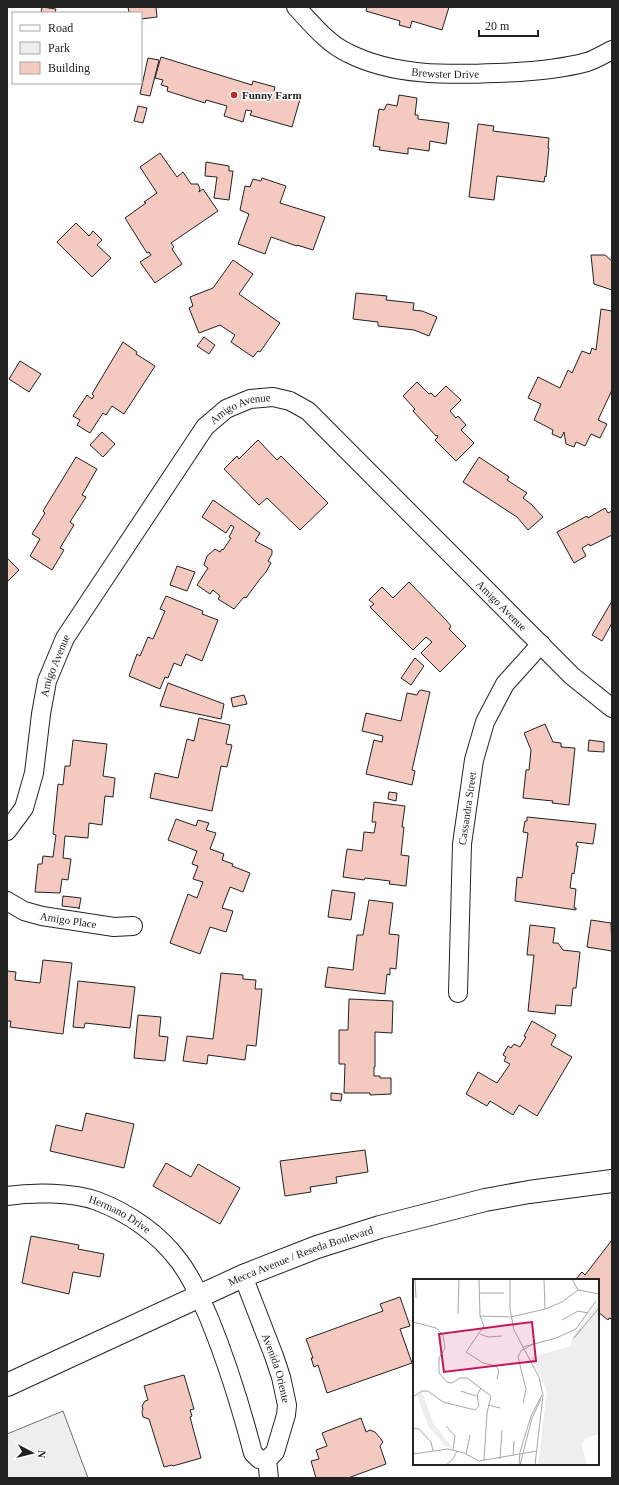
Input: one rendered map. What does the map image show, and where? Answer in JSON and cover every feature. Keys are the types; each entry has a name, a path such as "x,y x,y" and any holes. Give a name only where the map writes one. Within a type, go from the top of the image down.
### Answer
{"main road":[{"name":"Mecca Avenue / Reseda Boulevard","path":"7,1385 243,1276 317,1247 359,1234 485,1200 612,1180"}],"street":[{"name":"Brewster Drive","path":"296,7 323,37 348,53 377,64 409,71 461,75 538,71 588,62 612,50"},
{"name":"Amigo Avenue","path":"7,832 24,808 34,773 41,714 47,681 65,638 205,427 226,408 250,399 273,397 290,401 308,411 572,676 612,708"},
{"name":"Cassandra Street","path":"458,993 462,844 474,760 485,722 505,684 541,644"},
{"name":"Amigo Place","path":"7,901 24,911 42,916 114,927 133,926"},
{"name":"Hermano Drive","path":"7,1196 19,1194 63,1194 96,1200 136,1220 165,1244 178,1260 199,1296"},
{"name":"Avenida Oriente","path":"199,1296 213,1328 236,1390 253,1453 268,1469 275,1452 286,1415 287,1405 281,1377 274,1356 243,1276"}],"green space":[{"path":"63,1411 88,1478 7,1478 7,1434"}],"building":[{"path":"42,7 56,9 55,12 41,12"},
{"path":"128,7 156,7 157,17 142,19 142,12 129,12"},
{"path":"367,7 449,7 442,30 412,21 410,28 399,25 400,21 366,11"},
{"name":"Funny Farm","path":"161,57 252,85 253,81 275,87 274,91 300,99 292,127 250,115 252,111 246,110 243,122 224,116 227,106 206,100 205,103 167,91 168,87 161,85 163,80 155,78"},
{"path":"148,58 159,60 150,96 140,94"},
{"path":"399,95 417,98 415,115 418,115 418,119 449,123 446,144 430,141 429,151 408,148 408,154 379,150 380,147 373,146 379,109 384,110 387,104 397,106"},
{"path":"138,106 147,108 143,123 134,121"},
{"path":"478,124 494,126 493,131 549,138 546,177 545,176 544,182 497,176 494,200 469,197"},
{"path":"160,153 177,177 183,172 191,184 198,184 200,189 199,192 203,189 218,211 171,243 174,247 172,249 182,264 155,283 140,262 151,255 149,252 147,253 125,218 157,193 140,167"},
{"path":"206,162 229,166 229,171 233,171 229,200 214,198 217,177 205,176"},
{"path":"262,178 286,186 280,203 325,217 313,250 271,237 265,254 238,244 249,214 240,210 245,186 250,187 253,179 261,181"},
{"path":"76,223 89,236 93,231 102,240 97,245 111,258 92,277 57,242"},
{"path":"591,255 605,255 612,261 612,290 594,284"},
{"path":"233,260 253,274 239,294 280,323 260,352 258,351 253,357 231,342 235,335 220,325 199,333 189,308 193,306 190,297 213,288"},
{"path":"356,293 387,296 386,300 414,303 413,310 422,311 437,317 429,336 414,330 378,326 378,322 353,319"},
{"path":"601,309 612,311 612,390 598,420 607,424 600,438 591,434 585,446 576,442 574,447 566,444 564,432 561,438 552,434 553,430 534,420 541,404 528,398 538,377 560,388 568,370 572,373 582,351 590,354 592,348 596,350"},
{"path":"204,337 215,345 209,354 197,346"},
{"path":"123,342 137,352 136,354 155,366 124,414 112,406 106,415 103,413 90,433 77,425 80,420 73,416 87,395 92,399 94,396 92,394"},
{"path":"20,361 41,374 29,392 9,379"},
{"path":"417,382 429,394 431,393 435,397 446,386 461,400 450,411 456,418 458,416 466,425 461,430 474,443 456,461 435,440 438,437 437,435 436,436 413,411 415,409 403,396"},
{"path":"102,432 115,444 103,457 90,445"},
{"path":"258,440 277,460 281,456 328,503 300,530 267,498 259,505 224,469 237,456 239,459"},
{"path":"76,457 97,469 82,495 86,497 70,522 74,525 60,548 64,550 52,570 30,556 40,539 32,534 45,513 43,511"},
{"path":"479,457 509,477 507,480 527,493 523,498 543,517 528,530 517,517 463,482"},
{"path":"213,500 260,533 255,541 272,550 272,554 268,561 271,563 266,572 246,598 244,597 234,609 218,599 220,596 213,590 210,594 197,585 208,568 204,565 207,556 215,549 220,552 222,549 223,550 231,538 229,537 234,527 231,525 226,533 202,517"},
{"path":"605,508 608,513 612,511 612,535 590,546 589,544 582,548 586,556 574,563 557,532 587,516 588,518"},
{"path":"7,558 19,570 7,582"},
{"path":"177,566 195,572 187,591 170,585"},
{"path":"409,582 446,620 451,626 449,629 466,646 440,672 421,653 432,642 426,637 413,650 370,607 374,604 369,600 382,587 393,598"},
{"path":"166,596 203,611 202,614 218,620 202,661 186,654 181,666 174,663 168,678 165,677 160,689 129,676 137,654 140,656 148,637 153,639 165,611 160,609"},
{"path":"612,601 612,623 602,641 592,635"},
{"path":"415,658 424,666 411,685 401,678"},
{"path":"168,683 224,704 221,719 160,706"},
{"path":"421,690 430,692 412,770 415,771 412,785 366,774 374,740 382,742 383,736 362,731 366,713 401,721 407,693 417,695"},
{"path":"244,695 247,704 233,707 231,698"},
{"path":"199,718 230,725 226,744 232,745 227,767 221,766 212,811 150,798 155,773 178,778 187,739 194,741"},
{"path":"545,724 553,742 561,743 561,747 575,748 569,805 552,803 553,801 523,798 526,770 529,770 531,750 524,733"},
{"path":"73,740 107,744 103,776 115,778 113,797 105,796 102,825 89,823 88,838 65,836 63,858 71,859 68,880 62,879 60,893 35,892 38,864 42,864 43,856 53,857 56,835 53,834 58,784 63,785 65,766 70,766"},
{"path":"589,740 604,742 604,752 588,751"},
{"path":"389,792 397,793 396,801 388,799"},
{"path":"374,802 405,806 402,827 404,827 401,855 409,856 406,886 389,884 390,881 365,878 364,880 343,877 347,849 362,851 364,832 374,833 376,822 372,822"},
{"path":"527,817 596,824 593,844 577,842 576,846 578,846 574,874 572,873 570,888 576,889 574,908 576,908 576,910 515,901 517,877 522,878 528,833 523,832"},
{"path":"176,819 196,826 198,820 209,823 206,830 216,833 210,849 224,854 222,860 233,864 232,866 250,873 243,892 230,887 222,908 233,911 226,932 210,927 200,954 170,943 188,894 197,898 203,882 193,879 198,866 192,864 197,851 168,840"},
{"path":"332,890 355,893 351,920 328,917"},
{"path":"63,896 81,898 79,909 62,906"},
{"path":"369,900 393,903 389,934 399,935 396,969 390,968 390,975 387,974 385,994 325,987 328,967 353,970 357,935 363,935"},
{"path":"591,920 611,923 612,951 587,947"},
{"path":"530,925 555,928 553,943 558,943 563,950 580,952 576,988 573,988 571,1006 556,1005 555,1014 528,1011 534,955 527,955"},
{"path":"43,960 72,963 63,1034 10,1027 11,1021 7,1021 7,971 16,972 15,980 40,983"},
{"path":"221,973 243,975 243,979 256,980 255,989 262,989 256,1046 247,1045 245,1060 208,1055 207,1064 183,1061 187,1036 213,1039"},
{"path":"78,981 135,987 130,1028 85,1023 84,1028 73,1027"},
{"path":"349,999 393,1001 392,1033 375,1032 374,1067 374,1076 380,1076 380,1078 391,1078 391,1094 370,1095 370,1093 344,1093 345,1064 339,1064 339,1030 348,1030"},
{"path":"138,1015 161,1017 159,1036 168,1037 165,1061 134,1058"},
{"path":"532,1021 556,1035 551,1045 572,1057 537,1116 519,1105 513,1115 490,1101 487,1106 466,1094 478,1072 497,1083 510,1064 504,1061 506,1057 503,1055 508,1046 511,1048 514,1044 520,1047 526,1037 524,1036"},
{"path":"331,1093 342,1094 341,1101 331,1100"},
{"path":"86,1113 134,1124 124,1168 50,1151 56,1125 82,1131"},
{"path":"365,1150 368,1172 336,1177 337,1183 310,1187 311,1192 285,1196 280,1161"},
{"path":"166,1163 191,1177 198,1164 240,1188 220,1224 153,1186"},
{"path":"31,1236 79,1245 78,1249 104,1254 100,1277 73,1272 69,1294 22,1283"},
{"path":"612,1240 612,1319 609,1318 608,1320 599,1313 599,1279 576,1279 582,1272 585,1275"},
{"path":"400,1297 410,1326 400,1329 412,1363 327,1393 318,1365 314,1367 311,1358 313,1358 306,1339 383,1311 380,1304"},
{"path":"184,1375 194,1409 190,1410 192,1416 190,1417 201,1458 164,1467 149,1419 143,1417 142,1406 145,1401 148,1400 144,1386"},
{"path":"361,1418 366,1432 370,1430 375,1432 383,1442 380,1446 386,1464 348,1478 316,1478 311,1461 319,1459 316,1450 327,1446 322,1433"}],"place":[{"name":"Funny Farm","path":"234,95"}]}
